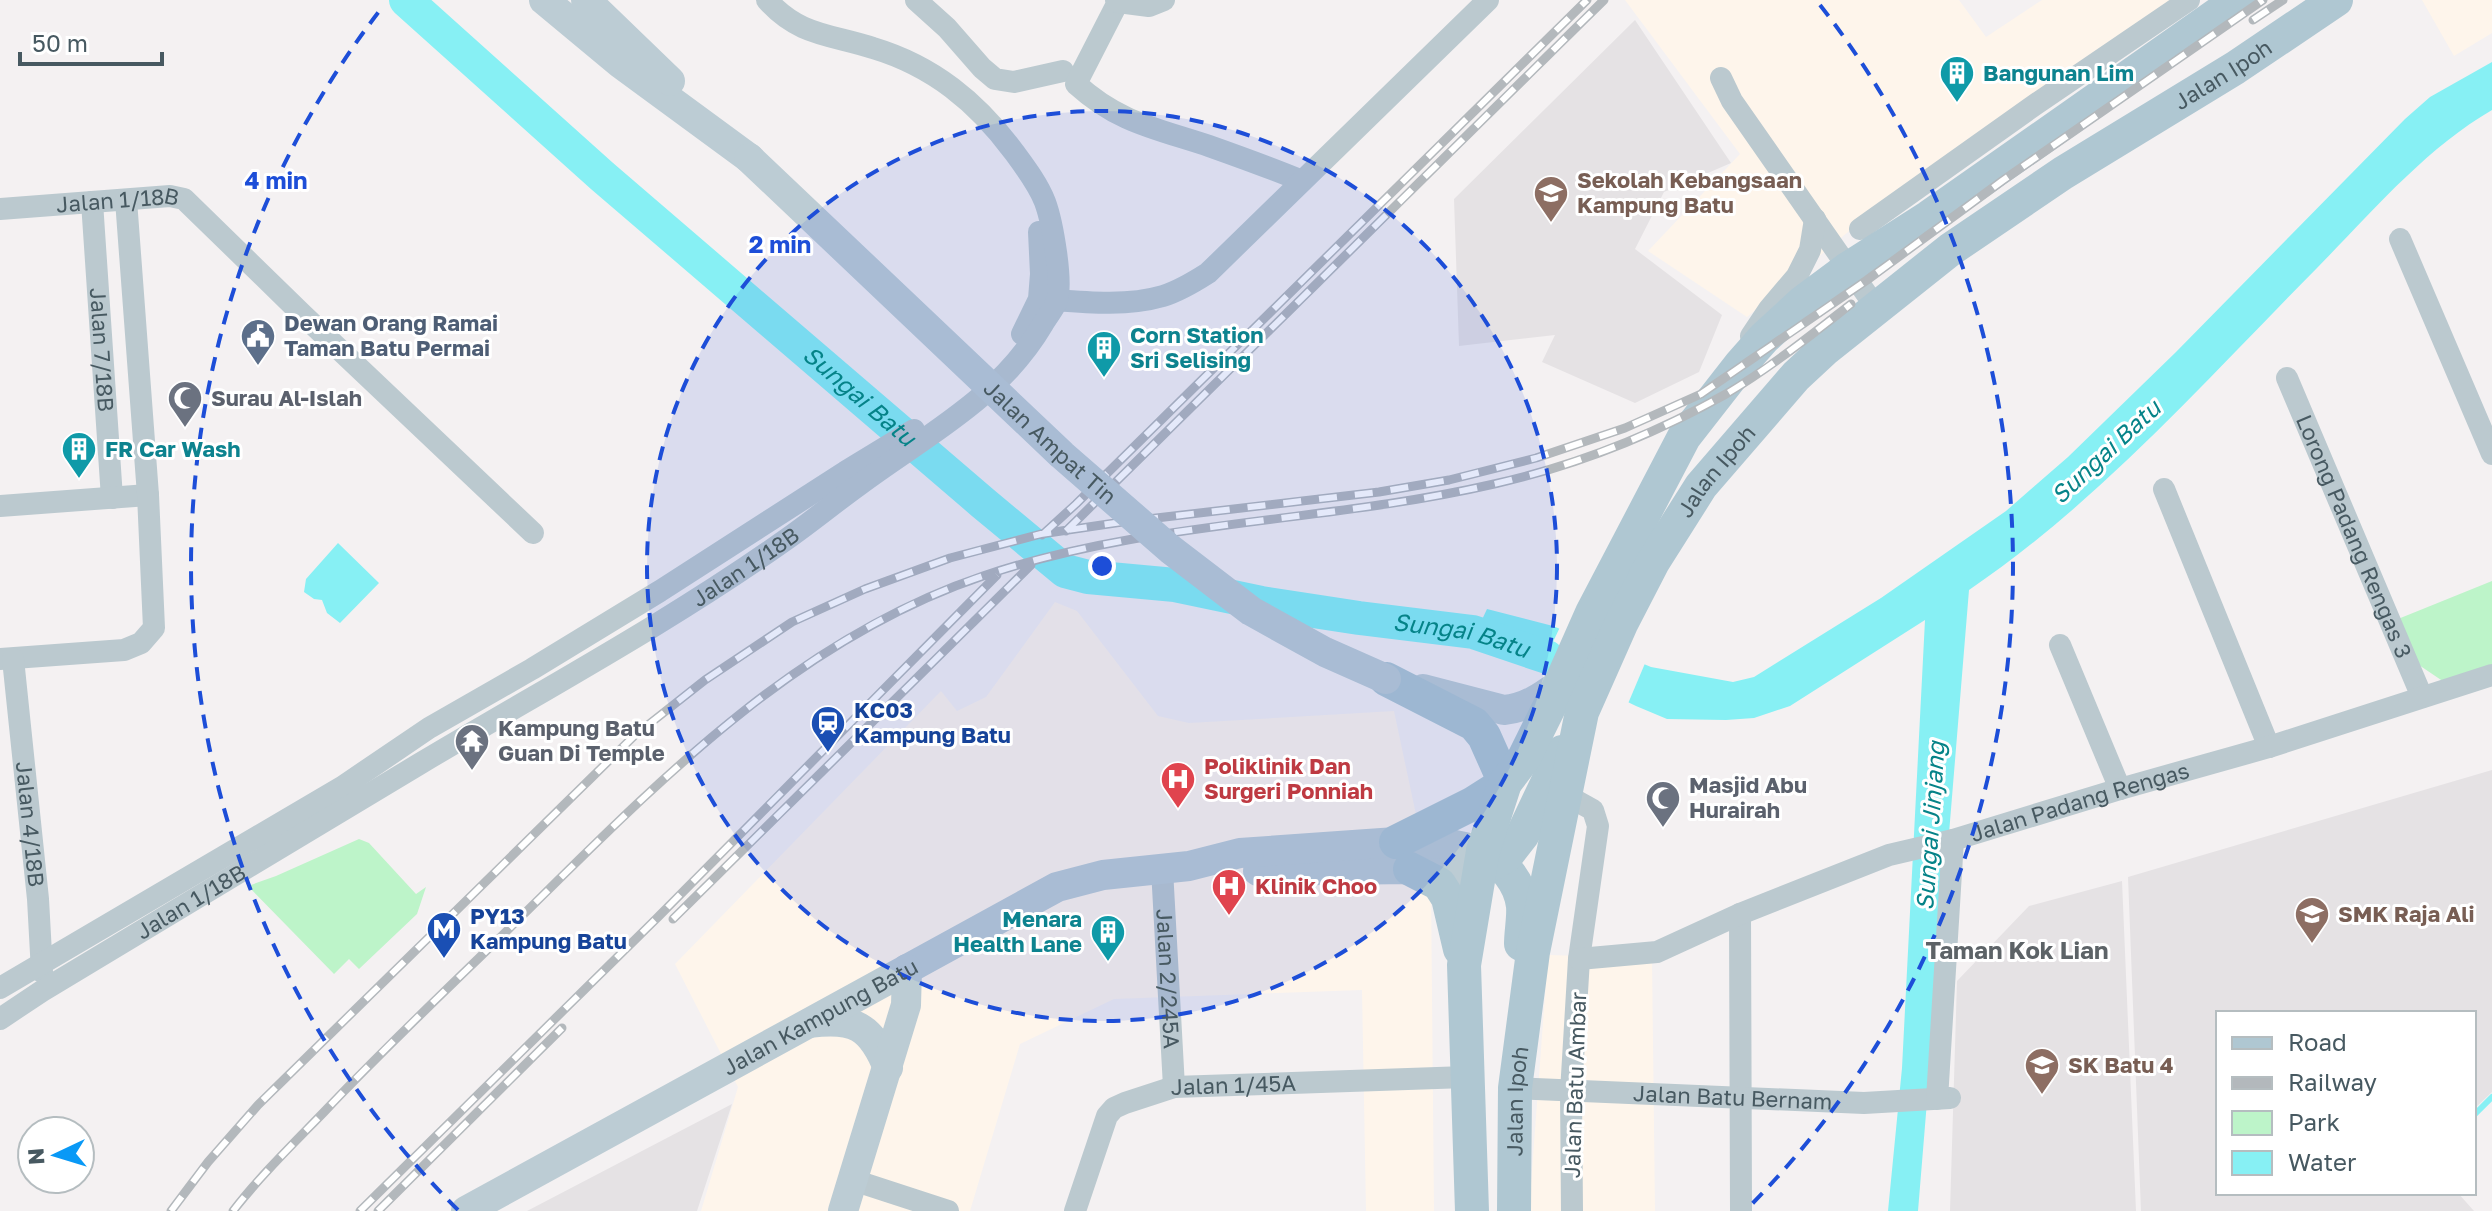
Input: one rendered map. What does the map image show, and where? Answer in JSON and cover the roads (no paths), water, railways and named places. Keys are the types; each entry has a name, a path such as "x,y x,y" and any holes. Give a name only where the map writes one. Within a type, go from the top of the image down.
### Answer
{"main road":[{"name":"Jalan Ipoh","path":"1514,1211 1515,1088 1533,952 1566,795 1577,698 1607,618 1684,437 1741,364 1802,303 2238,0"},
{"name":"Jalan Ipoh","path":"1607,618 1653,562 1701,486 1796,376 1824,350 1951,249 2063,173 2235,68 2336,0"},
{"path":"1386,679 1474,724 1484,736 1505,783 1403,856 1439,884 1448,898 1464,965"},
{"path":"1537,731 1549,731 1577,698"},
{"path":"1487,861 1506,856 1523,834 1577,698"},
{"name":"Jalan Ipoh","path":"1472,1211 1464,965 1505,783 1524,758 1537,731"},
{"path":"1487,861 1513,879 1523,905 1515,1088"}],"street":[{"name":"Jalan Ampat Tin","path":"544,0 621,64 749,158"},
{"name":"Jalan 1/18B","path":"0,988 342,787 429,728 532,669 762,526 854,477 958,411 1009,353 1031,317 1048,300 1032,201 1013,169 966,111 940,89 914,75 870,59 808,44 775,25 754,0"},
{"path":"767,0 794,24 812,33 873,48 918,65 973,103 1021,161 1045,203 1056,255 1048,300 1125,302 1166,295 1208,273 1488,0"},
{"path":"916,0 995,79 1014,82 1063,71"},
{"path":"1164,0 1149,6 1117,1 1076,84 1096,103 1126,120 1302,181"},
{"path":"1860,229 2189,0"},
{"name":"Jalan Ampat Tin","path":"587,1 1062,455 1170,549 1251,611 1325,652 1489,721 1537,731"},
{"path":"1721,78 1732,101 1877,309"},
{"name":"Jalan 1/18B","path":"0,209 170,196 184,199 533,533"},
{"name":"Jalan 7/18B","path":"6,659 124,650 141,643 154,628 148,495 126,200"},
{"name":"Jalan 7/18B","path":"92,202 112,498"},
{"path":"1815,219 1839,227 1860,229 1929,217"},
{"path":"1684,437 1769,309 1797,276 1810,250 1815,219"},
{"path":"2400,239 2492,454"},
{"name":"Lorong Padang Rengas 3","path":"2287,378 2422,697"},
{"name":"Jalan 1/18B","path":"0,1019 421,763 589,666 778,545 854,477"},
{"path":"2164,489 2269,747"},
{"path":"0,506 148,495"},
{"path":"762,526 778,545"},
{"path":"2060,645 2120,789"},
{"name":"Jalan 4/18B","path":"6,659 38,899 42,991"},
{"name":"Jalan Padang Rengas","path":"1579,959 1657,952 1740,914 1889,855 1951,840 2269,747 2492,675"},
{"name":"Jalan Ampat Tin","path":"1386,679 1504,710 1517,709 1537,701 1577,698"},
{"name":"Jalan Batu Ambar","path":"1566,795 1593,810 1598,826 1579,959 1571,1092 1572,1211"},
{"name":"Jalan Batu Bernam","path":"1515,1088 1864,1103 1937,1099 1951,840"},
{"name":"Jalan Kampung Batu","path":"466,1211 1057,887 1103,875 1175,868 1240,853 1403,856 1450,844 1487,861"},
{"name":"Jalan 2/245A","path":"1174,1087 1175,868"},
{"path":"1740,914 1741,1211"},
{"path":"843,1211 906,1005 907,969"},
{"path":"808,1023 846,1021 860,1027 876,1043 888,1068"},
{"name":"Jalan 1/45A","path":"1075,1211 1107,1116 1125,1103 1174,1087 1466,1077"},
{"path":"853,1180 948,1211"}],"water":[{"name":"Sungai Jinjang","path":"2492,62 2492,110 2444,143 2400,183 2193,396 2107,479 2017,555 1969,590 1918,1211 1888,1211 1902,1068 1925,620 1790,706 1754,718 1667,719 1503,642 1479,626 1487,609 1553,626 1651,667 1733,682 1754,677 1881,598 2006,511 2068,457 2176,352 2405,119 2430,97"},
{"path":"338,543 379,583 340,623 327,613 322,600 304,592 306,579"}],"waterway":[{"name":"Sungai Batu","path":"406,0 602,176 1065,571 1088,577 1175,585 1261,603 1359,618 1473,632 1547,657"},
{"path":"2476,1113 2492,1097"}],"railway":[{"path":"1042,535 1587,0"},
{"path":"1066,531 1604,0"},
{"path":"171,1211 208,1162 258,1105 634,736 705,680 792,622 865,589 950,558 1041,534 1379,492 1449,480 1536,458 1625,428 1701,394 2263,0"},
{"path":"2253,20 2283,0"},
{"path":"233,1211 277,1160 382,1052 652,790 774,688 839,644 909,606 983,576 1045,558 1109,543 1430,497 1524,477 1584,458 1671,422 1726,394 1851,304"},
{"path":"673,919 1031,565"},
{"path":"360,1211 657,918 997,575"},
{"path":"378,1211 562,1028"}],"place":[{"name":"Bangunan Lim","path":"1957,104"},
{"name":"Sekolah Kebangsaan Kampung Batu","path":"1551,224"},
{"name":"Dewan Orang Ramai Taman Batu Permai","path":"258,367"},
{"name":"Corn Station Sri Selising","path":"1104,379"},
{"name":"Surau Al-Islah","path":"185,429"},
{"name":"FR Car Wash","path":"79,480"},
{"name":"KC03 Kampung Batu","path":"828,754"},
{"name":"Kampung Batu Guan Di Temple","path":"472,772"},
{"name":"Poliklinik Dan Surgeri Ponniah","path":"1178,810"},
{"name":"Masjid Abu Hurairah","path":"1663,829"},
{"name":"Klinik Choo","path":"1229,917"},
{"name":"SMK Raja Ali","path":"2312,945"},
{"name":"PY13 Kampung Batu","path":"444,960"},
{"name":"Menara Health Lane","path":"1108,963"},
{"name":"SK Batu 4","path":"2042,1096"}],"district":[{"name":"Taman Kok Lian","path":"2017,951"}]}
